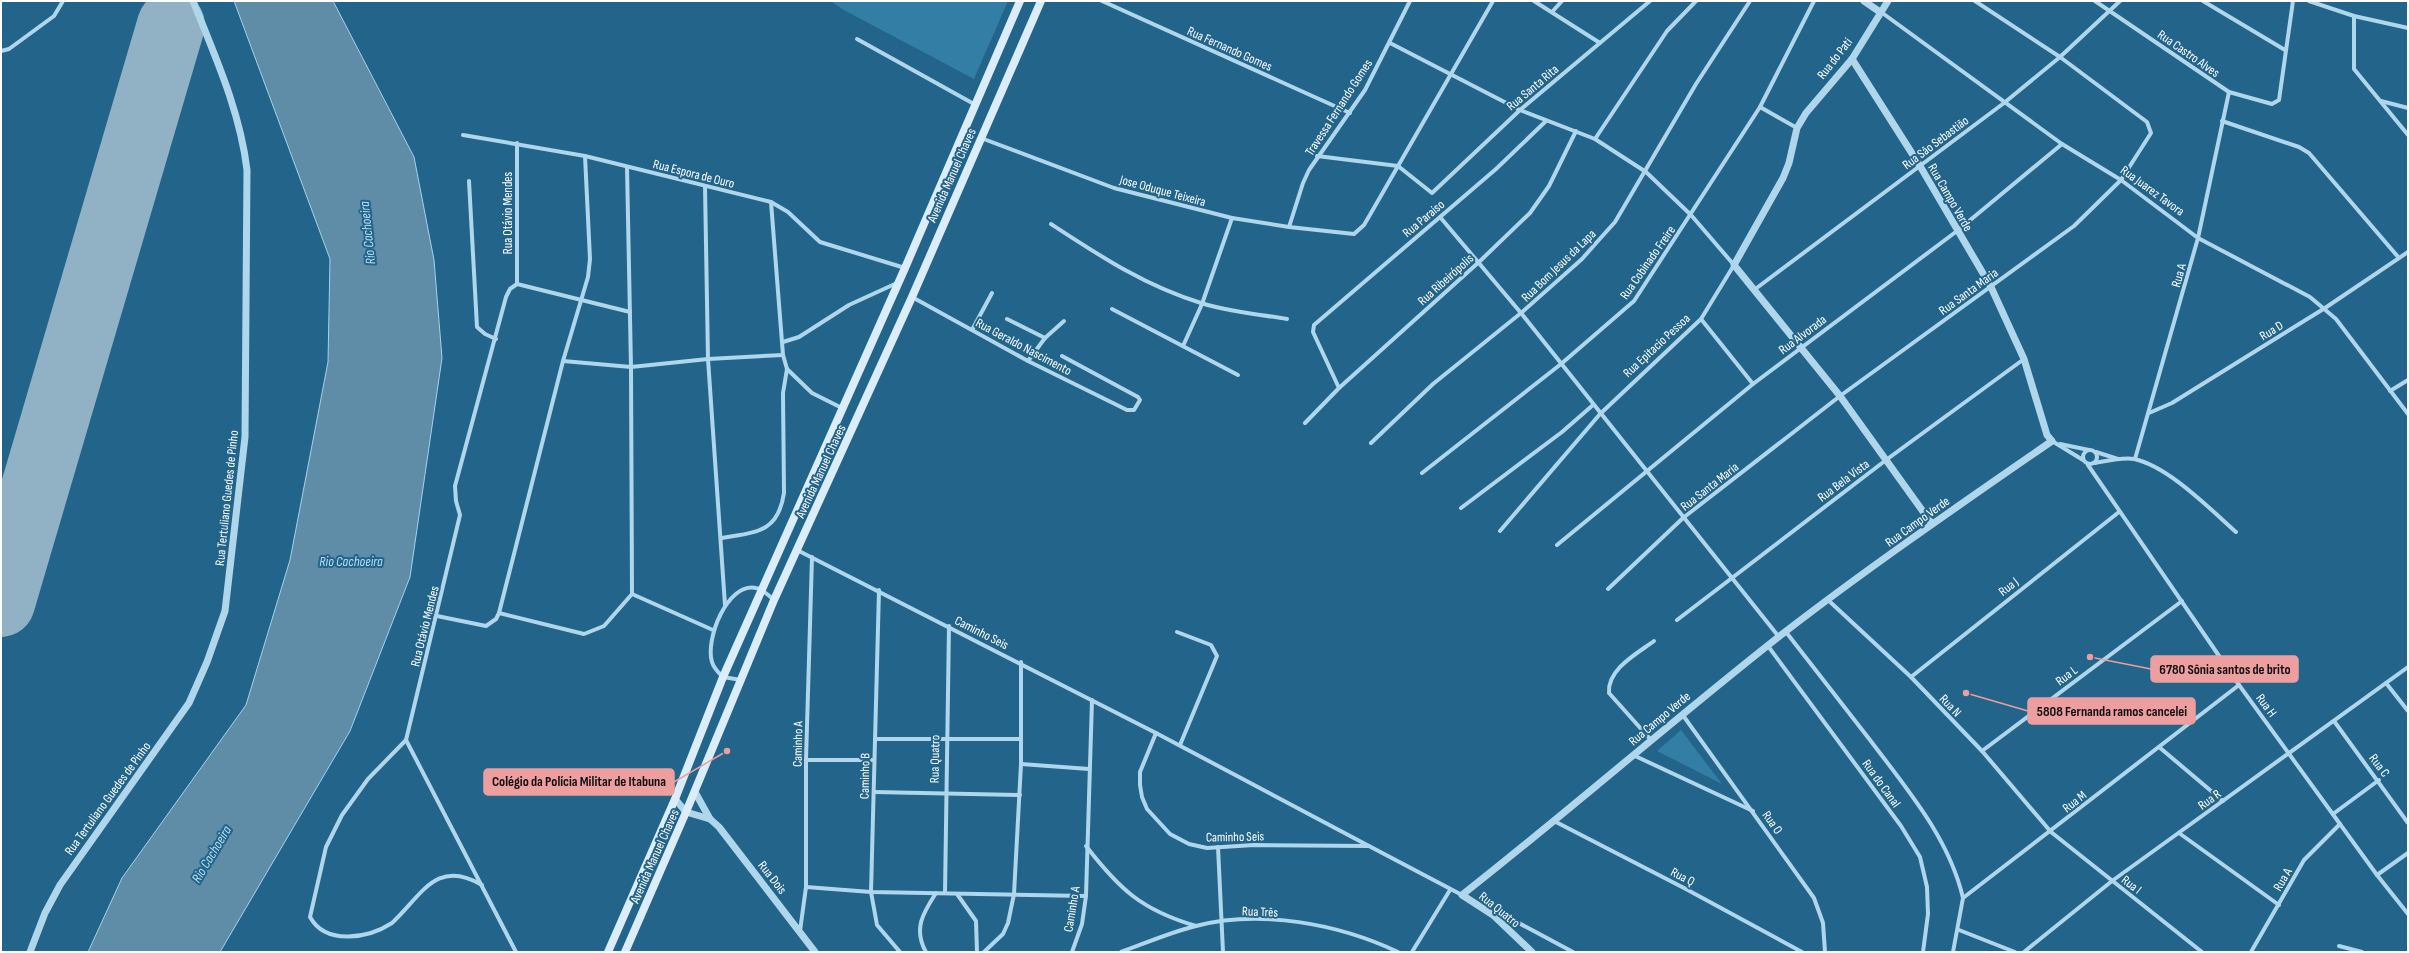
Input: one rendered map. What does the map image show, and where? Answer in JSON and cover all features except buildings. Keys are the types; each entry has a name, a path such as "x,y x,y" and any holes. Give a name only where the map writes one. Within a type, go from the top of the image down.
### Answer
{"main road":[{"name":"Avenida Manuel Chaves","path":"608,952 675,799 723,677 899,283 974,104 1020,1"},
{"name":"Avenida Manuel Chaves","path":"625,952 695,792 774,600 912,297 1041,1"}],"street":[{"path":"1,51 9,49 54,16 63,1"},
{"name":"Rua Tertuliano Guedes de Pinho","path":"30,952 45,913 60,885 189,703 208,662 224,611 245,438 247,170 244,143 228,92 193,1"},
{"name":"Rua Fernando Gomes","path":"1102,1 1350,113"},
{"name":"Travessa Fernando Gomes","path":"1289,228 1303,183 1318,156 1350,113 1390,43 1410,1"},
{"path":"1318,156 1398,166 1493,1"},
{"path":"1534,1 1600,43"},
{"path":"1552,12 1562,1"},
{"name":"Rua Santa Rita","path":"1398,166 1432,192 1520,110 1650,1"},
{"path":"1595,139 1656,45 1667,31 1696,1"},
{"name":"Rua Bom Jesus da Lapa","path":"1371,443 1433,384 1521,313 1582,259 1598,242 1615,222 1646,172 1696,84 1750,1"},
{"name":"Rua Cobinado Freire","path":"1422,472 1561,364 1634,301 1760,107 1814,1"},
{"name":"Rua Juarez Tavora","path":"1864,1 2062,144 2121,180 2198,238 2310,297 2325,308 2336,319 2408,414"},
{"name":"Rua do Pati","path":"1797,128 1806,113 1852,59 1888,1"},
{"name":"Rua Santa Maria","path":"1608,589 1682,518 1840,396 2056,241 2121,180 2151,133 2150,125 2060,58 1975,1"},
{"name":"Rua Castro Alves","path":"2095,1 2229,92 2272,104 2277,102 2285,50"},
{"name":"Rua São Sebastião","path":"1754,290 1920,166 2060,58 2120,1"},
{"path":"2203,1 2285,50 2293,1"},
{"path":"2309,1 2354,16 2408,28"},
{"path":"2354,16 2354,69 2408,135"},
{"path":"857,39 974,104"},
{"path":"1390,43 1520,110 1595,139 1646,172 1691,215 1734,265 1840,396 1932,524"},
{"name":"Rua Campo Verde","path":"1462,895 1554,821 1682,714 1779,637 1932,524 2054,442 2047,435 2024,359 1991,287 1920,166 1852,59"},
{"name":"Rua A","path":"2135,460 2198,238 2229,92"},
{"path":"2381,101 2408,108"},
{"path":"1760,107 1797,128"},
{"name":"Rua Paraiso","path":"1339,388 1313,330 1316,322 1496,169 1546,121"},
{"path":"2222,121 2299,147 2318,161 2399,258"},
{"name":"Rua Epitacio Pessoa","path":"1500,531 1600,414 1701,319 1734,265 1783,178 1789,163 1797,128"},
{"name":"Rua Ribeirópolis","path":"1305,424 1339,388 1479,262 1539,201 1549,186 1576,131"},
{"name":"Rua Espora de Ouro","path":"463,135 517,143 586,156 771,202 788,212 820,242 905,268"},
{"name":"Jose Oduque Teixeira","path":"981,137 1114,188 1232,218 1289,228 1346,235 1354,234 1364,224 1398,166"},
{"name":"Rua Otávio Mendes","path":"517,143 517,284"},
{"name":"Rua Alvorada","path":"1557,545 1753,384 1800,347 1957,231 2062,144"},
{"path":"437,616 486,626 496,619 499,613 563,361 580,298 588,277 590,259 586,156"},
{"path":"499,613 584,634 604,626 632,594 631,367 627,167"},
{"path":"469,181 477,326 484,334 496,339 507,294 517,284 580,298 630,312"},
{"path":"705,186 708,359 722,538 725,605"},
{"path":"771,202 783,342 782,355 787,369 812,393 843,409"},
{"path":"1440,217 1521,313 1682,518 1732,577 1779,637"},
{"path":"1183,346 1202,304 1232,218"},
{"path":"1051,224 1120,269 1151,285 1202,304 1288,319"},
{"name":"Rua D","path":"2149,413 2172,403 2325,308 2408,252"},
{"path":"783,342 799,337 818,324 871,294 899,283"},
{"path":"972,330 992,294"},
{"name":"Rua Geraldo Nascimento","path":"912,297 1028,361 1127,410 1136,409 1140,402 1138,397 1062,356"},
{"path":"1112,309 1238,375"},
{"path":"1007,319 1045,338"},
{"path":"1701,319 1753,384"},
{"path":"1028,361 1045,338 1064,321"},
{"name":"Rua Otávio Mendes","path":"406,740 437,616 460,515 456,502 456,486 496,339"},
{"path":"563,361 631,367 708,359 782,355"},
{"name":"Rua Bela Vista","path":"1677,620 1886,460 2024,359"},
{"path":"722,538 760,531 776,519 782,506 784,493 783,393 787,369"},
{"path":"2390,390 2408,380"},
{"path":"1461,508 1562,432 1593,405"},
{"path":"2054,442 2119,459 2135,460 2164,473 2180,484 2236,532"},
{"path":"2054,442 2083,460 2088,465 2119,459"},
{"path":"2083,460 2084,454 2089,450"},
{"path":"2095,452 2098,458 2095,463"},
{"name":"Rua H","path":"2088,465 2239,685 2377,875 2408,914"},
{"name":"Rua J","path":"1911,677 2119,512"},
{"name":"Caminho Seis","path":"797,550 879,590 1180,745 1450,890"},
{"name":"Caminho A","path":"800,931 806,887 806,760 812,557"},
{"path":"741,680 723,677 715,669 711,658 713,630 725,605 741,592 752,588 761,590 774,600"},
{"name":"Caminho B","path":"879,590 871,892 873,912 877,925 900,952"},
{"path":"632,594 713,630"},
{"name":"Rua N","path":"1828,600 1911,677 1982,751 2051,832"},
{"name":"Rua L","path":"1982,751 2182,601"},
{"name":"Rua Quatro","path":"945,893 945,794 949,626"},
{"path":"1177,632 1211,645 1217,656 1180,745"},
{"name":"Rua do Canal","path":"1786,632 1886,761 1933,826 1952,860 1963,898"},
{"path":"1651,740 1609,693 1608,685 1620,667 1654,641"},
{"name":"Rua do Canal","path":"1768,646 1901,826 1920,857 1929,898 1923,952"},
{"path":"984,952 1003,934 1008,924 1014,894 1021,764 1020,662"},
{"name":"Rua R","path":"2024,952 2112,881 2408,667"},
{"path":"2386,683 2408,711"},
{"name":"Rua M","path":"1963,898 2051,832 2239,685"},
{"name":"Caminho A","path":"1072,952 1082,924 1086,896 1086,846 1092,700"},
{"name":"Rua O","path":"1682,714 1754,811 1814,898 1823,923 1825,952"},
{"name":"Rua C","path":"2334,721 2379,780 2408,823"},
{"name":"Caminho Seis","path":"1156,733 1140,772 1142,797 1147,809 1170,834 1189,844 1207,848 1254,845 1369,846"},
{"path":"875,739 1021,739"},
{"path":"482,885 467,876 454,874 435,880 392,923 385,928 362,934 337,936 320,928 310,917 326,847 342,816 368,779 406,740 482,885 516,952"},
{"path":"2159,747 2223,801"},
{"path":"1633,755 1754,811"},
{"path":"806,760 874,760"},
{"path":"1021,764 1089,769"},
{"path":"2333,814 2379,780"},
{"name":"Rua Dois","path":"695,792 710,819 719,827 815,952"},
{"path":"874,792 1020,795"},
{"path":"675,799 686,812"},
{"name":"Rua Dois","path":"686,812 710,819"},
{"name":"Rua Q","path":"1554,821 1684,888 1802,952"},
{"name":"Rua A","path":"2251,952 2304,860 2340,824"},
{"name":"Rua I","path":"2051,832 2202,952"},
{"path":"2179,833 2278,905"},
{"path":"1086,846 1108,874 1140,903 1166,917 1196,926"},
{"path":"1218,847 1223,952"},
{"path":"2377,875 2408,853"},
{"path":"806,887 871,892 1086,896"},
{"path":"1412,952 1450,890"},
{"name":"Rua Quatro","path":"1450,890 1462,895 1494,915 1532,952"},
{"path":"926,952 919,934 920,921 925,909 936,893"},
{"path":"957,894 976,921 977,952"},
{"path":"1954,952 1959,930 1963,898"},
{"path":"1494,915 1515,921 1573,952"},
{"name":"Rua Três","path":"1121,952 1196,926 1222,921 1256,920 1331,928 1370,939 1398,952"},
{"path":"1959,930 2015,952"},
{"path":"2339,946 2362,952"}],"shaded area":[{"path":"831,1 1008,1 974,79 842,9"},
{"path":"1681,730 1722,784 1657,751"}],"water":[{"name":"Rio Cachoeira","path":"234,1 333,1 414,157 434,260 442,358 410,577 350,731 220,952 88,952 122,878 246,705 290,560 328,362 330,259"}],"runway":[{"path":"1,603 171,25"}],"place":[{"name":"6780 Sônia santos de brito","path":"2090,657"},
{"name":"5808 Fernanda ramos cancelei","path":"1966,693"},
{"name":"Colégio da Polícia Militar de Itabuna","path":"727,751"}]}
